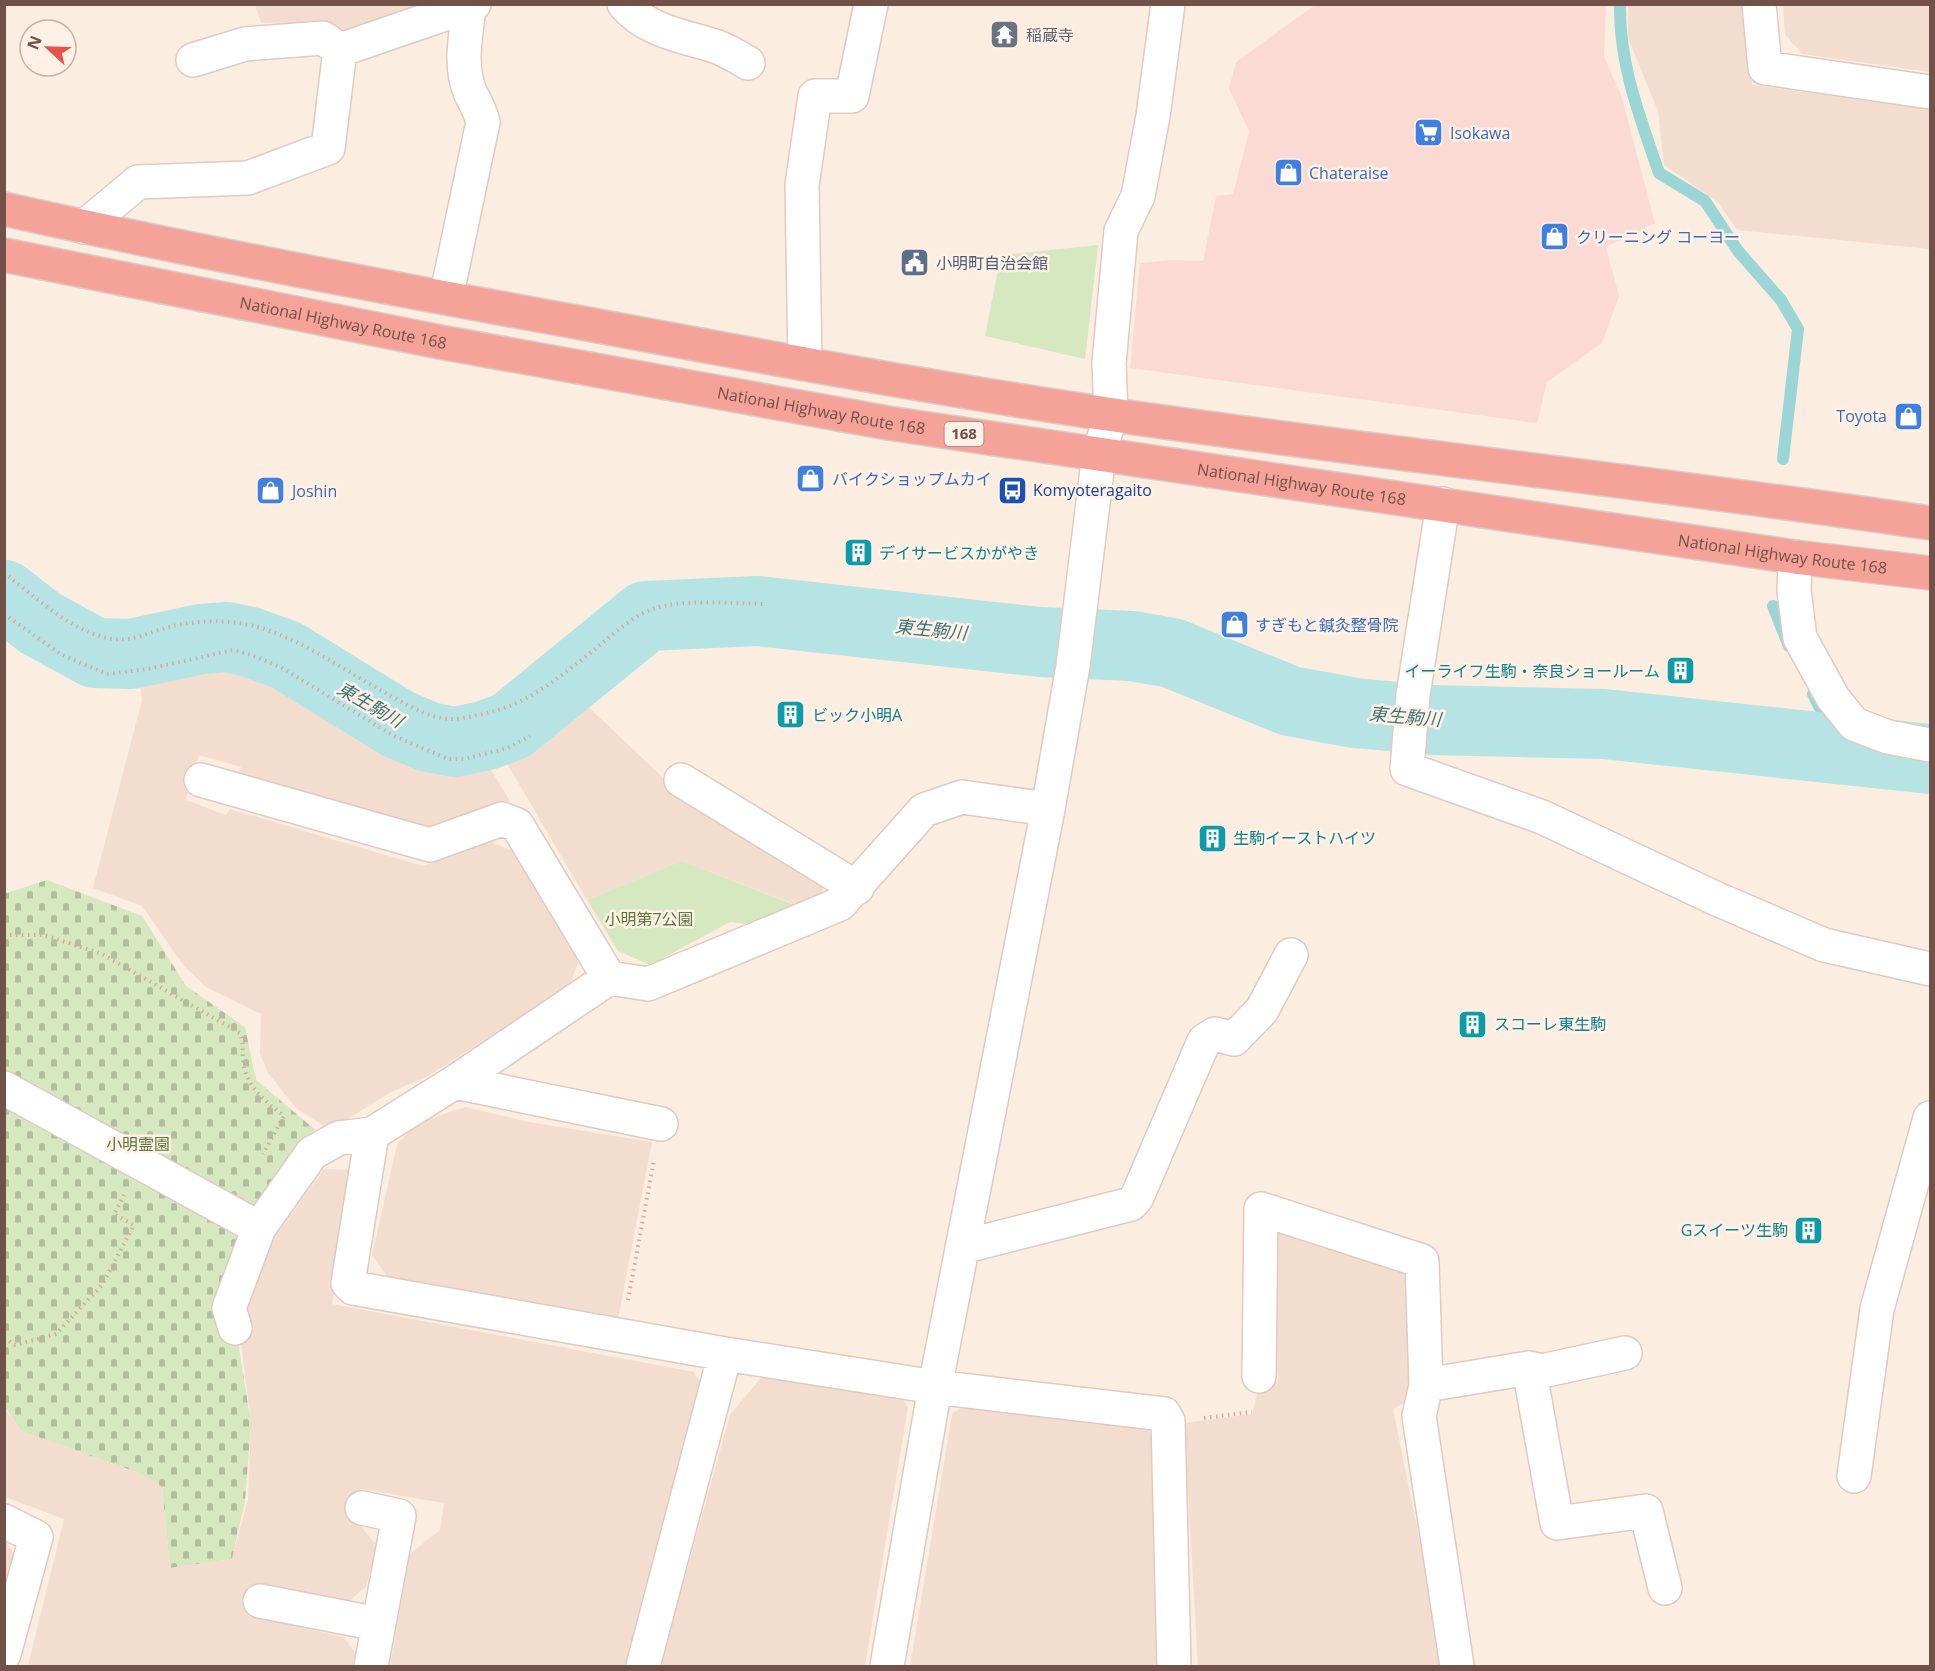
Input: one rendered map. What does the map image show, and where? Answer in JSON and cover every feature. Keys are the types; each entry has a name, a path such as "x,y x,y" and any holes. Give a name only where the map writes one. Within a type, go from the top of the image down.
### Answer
{"highway":[{"path":"4,209 84,227 446,298 805,364 1112,414 1751,496 1930,523"},
{"name":"National Highway Route 168","path":"4,255 440,342 888,423 1795,558 1930,573"}],"street":[{"path":"624,4 637,19 678,36 718,47 748,63"},
{"path":"805,364 802,185 815,96 852,96 871,4"},
{"path":"887,1666 935,1387 1048,809 1073,666 1099,454 1112,414 1109,363 1121,231 1137,196 1153,117 1168,4"},
{"path":"1759,4 1765,68 1930,92"},
{"path":"340,50 472,6 463,61 470,91 479,106 483,122 446,298"},
{"path":"193,60 245,44 323,38 340,50"},
{"path":"84,227 138,182 248,178 328,148 340,50"},
{"path":"1443,504 1413,695 1407,769 1542,817 1824,945 1930,969"},
{"path":"1795,558 1794,591 1800,638 1833,698 1854,724 1888,737 1930,745"},
{"path":"201,780 430,845 502,819 517,825 609,978"},
{"path":"681,780 857,888"},
{"path":"235,1328 229,1308 259,1228 312,1153 339,1138 372,1134 455,1082 609,978 648,984 840,904 857,888 924,810 962,797 1048,809"},
{"path":"962,1248 1131,1204 1137,1197 1204,1041 1215,1034 1234,1039 1262,1010 1291,955"},
{"path":"455,1082 661,1124"},
{"path":"4,1088 259,1228"},
{"path":"1854,1476 1876,1309 1930,1118"},
{"path":"372,1134 348,1282 353,1288 725,1354 935,1387 1164,1414 1168,1421 1174,1666"},
{"path":"1259,1376 1261,1209 1422,1261 1426,1385 1419,1416 1457,1666"},
{"path":"1426,1385 1529,1368 1542,1371 1625,1353"},
{"path":"643,1666 725,1354"},
{"path":"1529,1368 1557,1523 1646,1511 1665,1588"},
{"path":"362,1508 399,1516 371,1666"},
{"path":"4,1521 36,1537 4,1654"},
{"path":"260,1601 378,1624"}],"path":[{"path":"4,573 54,611 101,636 114,639 133,638 169,627 202,622 229,622 257,627 309,649 410,706 450,719 498,711 526,697 571,668 640,615 655,608 682,604 766,604"},
{"path":"4,614 62,655 107,674 137,671 233,650 252,655 282,668 394,736 448,759 464,759 508,748 530,735"},
{"path":"4,935 44,935 102,954 240,1032 247,1078 260,1096 284,1116 258,1162"},
{"path":"621,1335 661,1124"},
{"path":"4,1338 15,1345 56,1334 102,1285 134,1225 114,1214 140,1162"},
{"path":"1168,1421 1252,1414 1251,1389 1259,1376"}],"shaded area":[{"path":"255,5 442,5 356,36 329,22 261,23"},
{"path":"1315,5 1606,5 1604,56 1622,98 1655,223 1606,247 1619,296 1602,343 1547,382 1537,423 1130,368 1140,263 1172,260 1203,261 1216,196 1233,194 1249,131 1229,89 1236,62"},
{"path":"1628,5 1747,5 1752,85 1930,109 1930,249 1737,230 1718,202 1664,165 1658,111 1628,38"},
{"path":"1783,5 1930,5 1930,72 1802,54 1785,34"},
{"path":"220,656 266,665 390,740 425,757 452,765 486,762 510,801 427,831 238,775 241,767 199,755 186,800 226,815 230,809 423,866 491,842 520,854 580,957 569,987 428,1076 389,1093 331,1130 297,1109 268,1073 260,1053 261,1014 206,987 184,966 142,906 93,888 142,700 139,674"},
{"path":"580,699 697,810 706,809 824,887 821,894 804,908 682,861 587,900 502,755 536,740 534,728"},
{"path":"465,1107 529,1122 652,1142 618,1319 394,1286 372,1255 397,1145 415,1124"},
{"path":"324,1169 355,1170 332,1304 694,1372 707,1395 633,1666 390,1666 410,1554 440,1530 444,1503 361,1489 355,1519 377,1546 366,1587 348,1602 269,1587 260,1618 343,1637 357,1655 355,1666 28,1666 64,1519 5,1497 4,1407 21,1431 139,1473 162,1487 170,1568 232,1559 248,1499 251,1424 240,1335 255,1256 261,1257"},
{"path":"1288,1224 1393,1265 1412,1281 1412,1399 1393,1409 1445,1666 1198,1666 1184,1423 1252,1414 1259,1387 1278,1381 1268,1233"},
{"path":"764,1374 899,1395 908,1407 865,1666 660,1666 730,1415"},
{"path":"971,1402 1146,1428 1158,1443 1170,1666 910,1666 952,1414"},
{"path":"5,1538 19,1565 5,1623"}],"green space":[{"path":"1098,245 1085,359 985,336 1001,255"},
{"name":"小明第7公園","path":"682,861 800,907 756,925 730,922 650,965 618,951 587,900"},
{"name":"小明霊園","path":"47,880 142,916 186,986 245,1027 256,1080 319,1133 242,1232 238,1342 251,1424 245,1501 232,1559 170,1568 162,1487 139,1473 21,1431 5,1407 4,894"}],"waterway":[{"path":"1620,4 1627,70 1659,173 1705,201 1738,251 1781,300 1798,329 1783,459"},
{"name":"東生駒川","path":"4,595 40,623 95,653 131,654 201,639 227,637 250,642 286,655 398,724 429,737 454,742 484,736 511,726 646,616 757,611 1040,642 1132,646 1172,653 1290,701 1355,713 1432,720 1604,724 1930,759"},
{"path":"1773,606 1789,646"},
{"path":"1813,694 1840,748"}],"place":[{"name":"稲蔵寺","path":"1005,35"},
{"name":"Isokawa","path":"1429,133"},
{"name":"Chateraise","path":"1288,173"},
{"name":"クリーニング コーヨー","path":"1555,237"},
{"name":"小明町自治会館","path":"915,263"},
{"name":"Toyota","path":"1908,416"},
{"name":"バイクショップムカイ","path":"811,479"},
{"name":"Komyoteragaito","path":"1012,490"},
{"name":"Joshin","path":"271,491"},
{"name":"デイサービスかがやき","path":"858,553"},
{"name":"すぎもと鍼灸整骨院","path":"1234,625"},
{"name":"イーライフ生駒・奈良ショールーム","path":"1681,671"},
{"name":"ビック小明A","path":"791,715"},
{"name":"生駒イーストハイツ","path":"1212,838"},
{"name":"スコーレ東生駒","path":"1473,1024"},
{"name":"Gスイーツ生駒","path":"1809,1230"}]}
